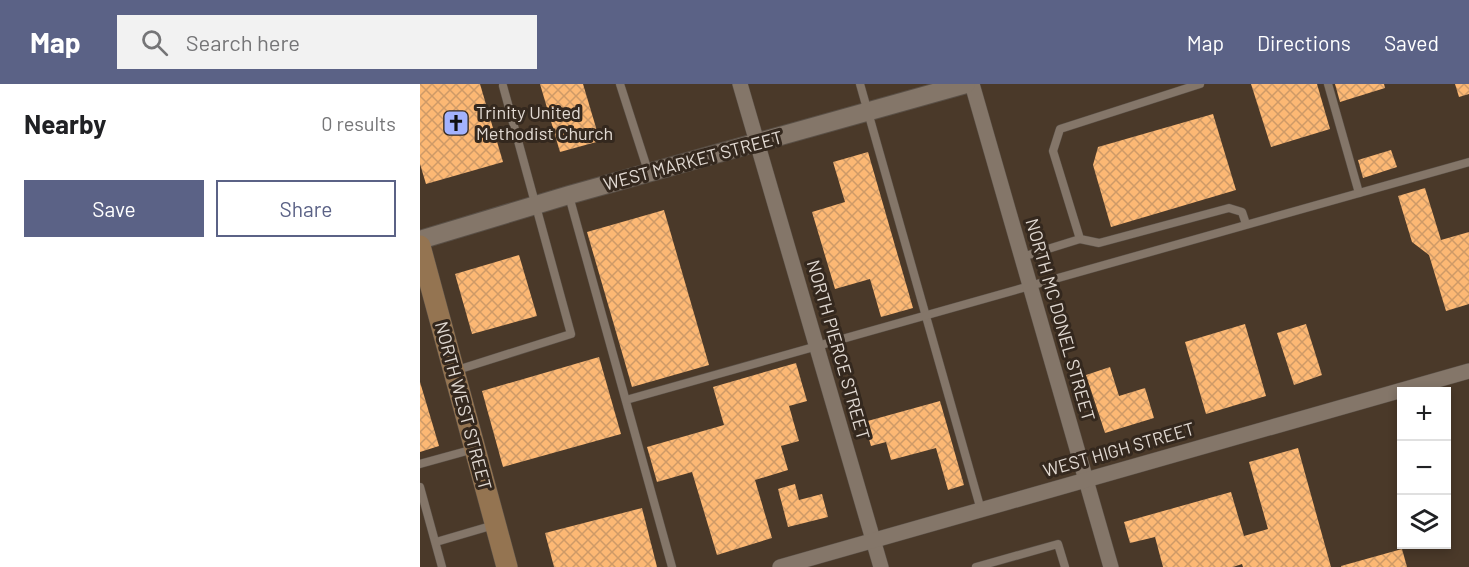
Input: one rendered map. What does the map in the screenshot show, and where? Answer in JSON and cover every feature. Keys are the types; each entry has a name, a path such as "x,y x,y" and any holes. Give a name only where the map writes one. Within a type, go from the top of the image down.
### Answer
{"main road":[{"name":"NORTH WEST STREET","path":"420,246 507,567"}],"street":[{"name":"NORTH PIERCE STREET","path":"740,84 880,567"},
{"name":"WEST MARKET STREET","path":"420,240 569,195 966,84"},
{"name":"NORTH MC DONEL STREET","path":"972,84 1111,567"},
{"name":"WEST HIGH STREET","path":"780,567 1469,370"}],"lane":[{"path":"620,84 648,173"},
{"path":"860,84 981,510"},
{"path":"1080,239 1053,150 1060,129 1200,84"},
{"path":"1328,84 1359,193"},
{"path":"454,371 571,334 503,86"},
{"path":"626,400 1469,162"},
{"path":"569,195 672,567"},
{"path":"1022,257 1080,239 1099,243 1229,208 1242,212 1246,225"},
{"path":"420,464 475,449"},
{"path":"420,487 442,567"},
{"path":"436,542 496,525"},
{"path":"976,567 1058,544 1065,567"}],"shaded area":[{"path":"420,84 1469,84 1469,567 420,567"}],"building":[{"name":"Trinity United Methodist Church","path":"420,84 480,84 503,162 426,184 420,164"},
{"path":"540,84 583,84 600,141 560,152"},
{"path":"1251,84 1317,84 1330,129 1271,147"},
{"path":"1335,84 1384,84 1385,88 1340,102"},
{"path":"1455,84 1469,84 1469,94 1459,97"},
{"path":"1213,114 1236,190 1111,227 1093,165 1098,147"},
{"path":"1391,150 1397,167 1363,178 1358,160"},
{"path":"868,152 913,308 881,317 870,279 835,289 812,212 845,202 833,162"},
{"path":"1425,188 1441,240 1469,232 1469,304 1446,311 1429,255 1412,242 1398,196"},
{"path":"664,210 709,365 632,387 587,232"},
{"path":"519,255 537,316 472,334 455,274"},
{"path":"1245,324 1266,396 1206,414 1185,342"},
{"path":"1306,324 1322,375 1294,385 1277,333"},
{"path":"599,357 621,434 503,467 482,391"},
{"path":"796,363 807,401 789,406 799,441 781,446 788,470 755,480 772,538 717,555 692,472 657,482 647,447 724,425 713,387"},
{"path":"1110,367 1119,396 1145,388 1154,418 1105,433 1086,375"},
{"path":"420,382 439,446 420,452"},
{"path":"940,401 964,485 948,490 936,448 891,460 886,442 871,446 864,422"},
{"path":"1298,448 1331,567 1243,567 1242,564 1233,567 1163,567 1155,537 1130,543 1124,522 1231,492 1244,536 1268,529 1249,462"},
{"path":"795,484 799,500 822,494 828,517 788,527 778,489"},
{"path":"642,508 657,567 554,567 545,533"},
{"path":"1402,549 1407,567 1341,567"}],"place":[{"name":"Trinity United Methodist Church","path":"456,123"}]}
